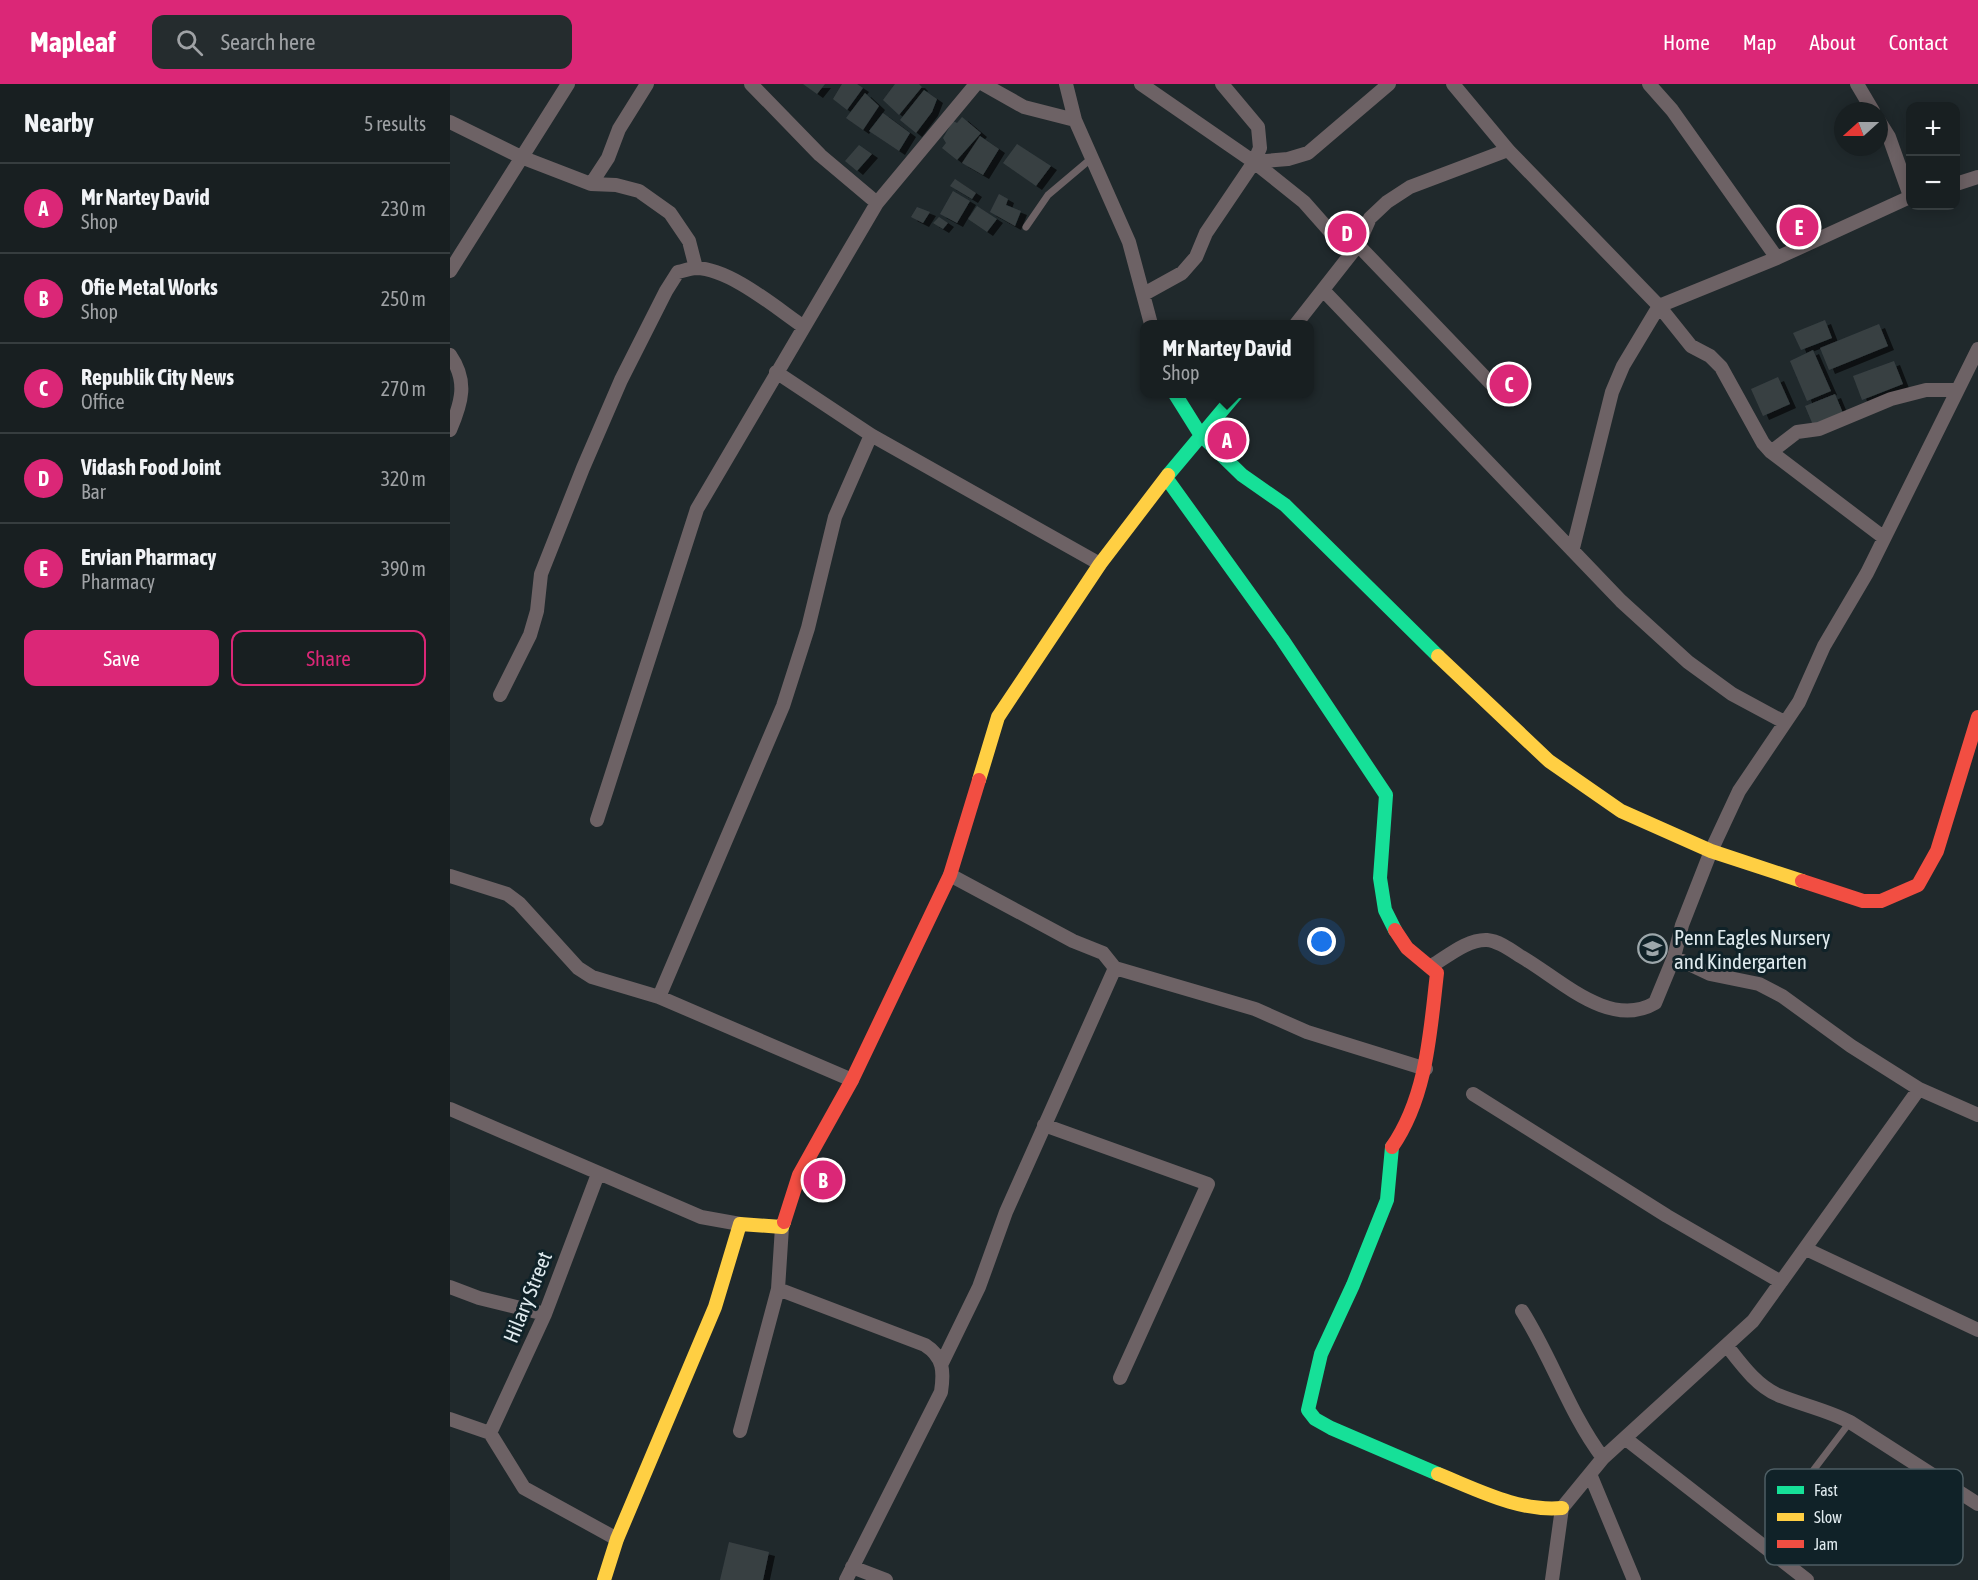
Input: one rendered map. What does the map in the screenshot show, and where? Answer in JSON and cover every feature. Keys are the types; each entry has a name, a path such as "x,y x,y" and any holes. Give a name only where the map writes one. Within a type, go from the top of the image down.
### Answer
{"street":[{"path":"450,271 568,84"},
{"path":"591,184 608,158 618,129 647,84"},
{"path":"751,84 820,155 877,203"},
{"path":"597,820 697,509 877,203 976,84"},
{"path":"983,84 1024,107 1075,120"},
{"path":"1066,84 1075,120 1129,242 1150,320"},
{"path":"1141,84 1254,162 1304,202 1501,393"},
{"path":"1143,294 1182,273 1196,256 1206,233 1254,162 1260,148 1258,127 1222,84"},
{"path":"1254,162 1288,159 1308,153 1389,84"},
{"path":"1453,84 1508,150 1659,306 1691,346 1710,356 1721,367 1763,443 1771,452 1883,537"},
{"path":"1649,84 1672,110 1777,258"},
{"path":"1857,84 1868,102"},
{"path":"450,122 522,157 591,184 616,185 639,191 670,213 689,241 696,268"},
{"path":"1888,135 1906,183"},
{"path":"1299,320 1354,250 1370,219 1387,202 1402,192 1508,150"},
{"path":"1960,183 1978,177"},
{"path":"1573,548 1612,392 1623,366 1659,306 1777,258 1906,198"},
{"path":"500,695 530,635 546,559 621,380 678,272 696,268 716,273 750,290 804,327"},
{"path":"1323,290 1573,548 1621,601 1688,662 1732,694 1784,722"},
{"path":"1433,965 1465,946 1486,940 1523,957 1586,1000 1611,1010 1635,1012 1655,1003 1674,957 1682,925 1711,850 1739,791 1799,702 1824,646 1866,573 1978,349"},
{"path":"450,355 461,371 461,392 450,430"},
{"path":"777,372 871,435 1100,564"},
{"path":"1771,452 1797,432 1819,429 1891,399 1926,390 1956,390"},
{"path":"1178,398 1200,434 1242,475 1285,505 1449,668 1549,760 1621,811 1711,850 1863,901 1881,901 1918,885 1937,851 1978,717"},
{"path":"740,1431 778,1289 782,1227 799,1175 852,1080 950,875 998,717 1100,564 1200,434 1232,398"},
{"path":"659,997 783,706 808,628 835,517 871,435"},
{"path":"1167,479 1257,603 1386,795 1380,895 1384,913 1412,954 1433,965 1437,973 1426,1069 1401,1134 1392,1147 1387,1200 1353,1285 1321,1354 1308,1410 1315,1419 1330,1428 1486,1494 1539,1510 1562,1508"},
{"path":"950,875 1073,941 1103,953 1115,968 1255,1009 1308,1032 1426,1069"},
{"path":"450,876 507,894 519,903 578,968 592,977 659,997 852,1080"},
{"path":"1674,957 1710,974 1759,984 1782,996 1851,1046 1919,1089 1978,1115"},
{"path":"942,1363 980,1287 1006,1212 1115,968"},
{"path":"1552,1580 1562,1508 1603,1458 1753,1321 1919,1089"},
{"path":"1473,1094 1667,1216 1782,1282"},
{"path":"450,1109 701,1217 740,1224 782,1227"},
{"path":"1044,1125 1208,1184 1120,1378"},
{"name":"Hilary Street","path":"490,1433 544,1314 598,1174"},
{"path":"604,1580 617,1539 715,1307 740,1224"},
{"path":"1806,1249 1978,1330"},
{"path":"450,1287 479,1298 544,1314"},
{"path":"778,1289 925,1345 935,1352 942,1363 944,1374 941,1392 849,1574 886,1580"},
{"path":"1522,1311 1548,1354 1583,1432 1603,1458"},
{"path":"1727,1346 1748,1373 1778,1395 1829,1411 1927,1469"},
{"path":"450,1419 490,1433 524,1488 617,1539"},
{"path":"1626,1439 1765,1547"},
{"path":"1590,1474 1634,1580"},
{"path":"1963,1491 1976,1499"},
{"path":"1788,1565 1807,1580"}],"lane":[{"path":"1026,227 1048,195 1093,157"},
{"path":"1814,1469 1850,1422"}],"building":[{"path":"803,84 825,84 817,94"},
{"path":"842,84 857,84 863,88 847,110 833,99"},
{"path":"895,84 919,84 922,87 899,115 883,100"},
{"path":"924,90 937,99 932,112 916,133 900,120"},
{"path":"865,93 879,106 863,130 846,118"},
{"path":"883,113 910,133 899,151 869,131"},
{"path":"962,117 981,133 957,160 942,148 946,143 943,138 953,121 957,123"},
{"path":"980,136 999,149 983,175 962,163"},
{"path":"1017,144 1051,166 1036,186 1003,163"},
{"path":"859,145 872,154 857,171 845,161"},
{"path":"955,179 976,193 972,199 950,186"},
{"path":"953,191 970,201 957,223 940,214"},
{"path":"999,194 1008,199 1006,205 1021,211 1015,226 990,212"},
{"path":"977,206 997,219 987,232 968,219"},
{"path":"917,207 930,212 923,223 911,217"},
{"path":"939,217 948,223 943,229 933,223"},
{"path":"1825,320 1832,338 1801,350 1793,333"},
{"path":"1879,324 1888,346 1829,370 1820,348"},
{"path":"1813,350 1831,391 1807,401 1790,361"},
{"path":"1894,361 1903,384 1862,400 1853,376"},
{"path":"1778,377 1790,404 1763,416 1751,389"},
{"path":"1835,394 1843,413 1813,425 1805,406"},
{"path":"729,1542 769,1552 763,1580 720,1580"}],"traffic: fast":[{"path":"1178,398 1200,434 1242,475 1285,505 1438,656"},
{"path":"1168,475 1233,398"},
{"path":"1167,479 1282,639 1386,795 1380,878 1385,910 1395,930"},
{"path":"1392,1147 1387,1200 1353,1285 1321,1354 1308,1410 1315,1419 1331,1428 1438,1474"}],"traffic: slow":[{"path":"979,780 998,717 1100,564 1168,475"},
{"path":"1438,656 1549,761 1621,811 1711,851 1802,881"},
{"path":"604,1580 617,1539 715,1307 740,1224 782,1227 784,1222"},
{"path":"1438,1474 1514,1503 1530,1507 1562,1508"}],"traffic: jam":[{"path":"1802,881 1863,901 1881,901 1918,885 1937,851 1978,717"},
{"path":"784,1222 799,1175 852,1080 950,875 979,780"},
{"path":"1392,1147 1404,1127 1420,1085 1429,1041 1437,973 1407,948 1395,930"}],"place":[{"name":"Ervian Pharmacy","path":"1799,227"},
{"name":"Vidash Food Joint","path":"1347,233"},
{"name":"Republik City News","path":"1509,384"},
{"name":"Mr Nartey David","path":"1227,440"},
{"name":"Penn Eagles Nursery and Kindergarten","path":"1653,949"},
{"name":"Ofie Metal Works","path":"823,1180"}]}
